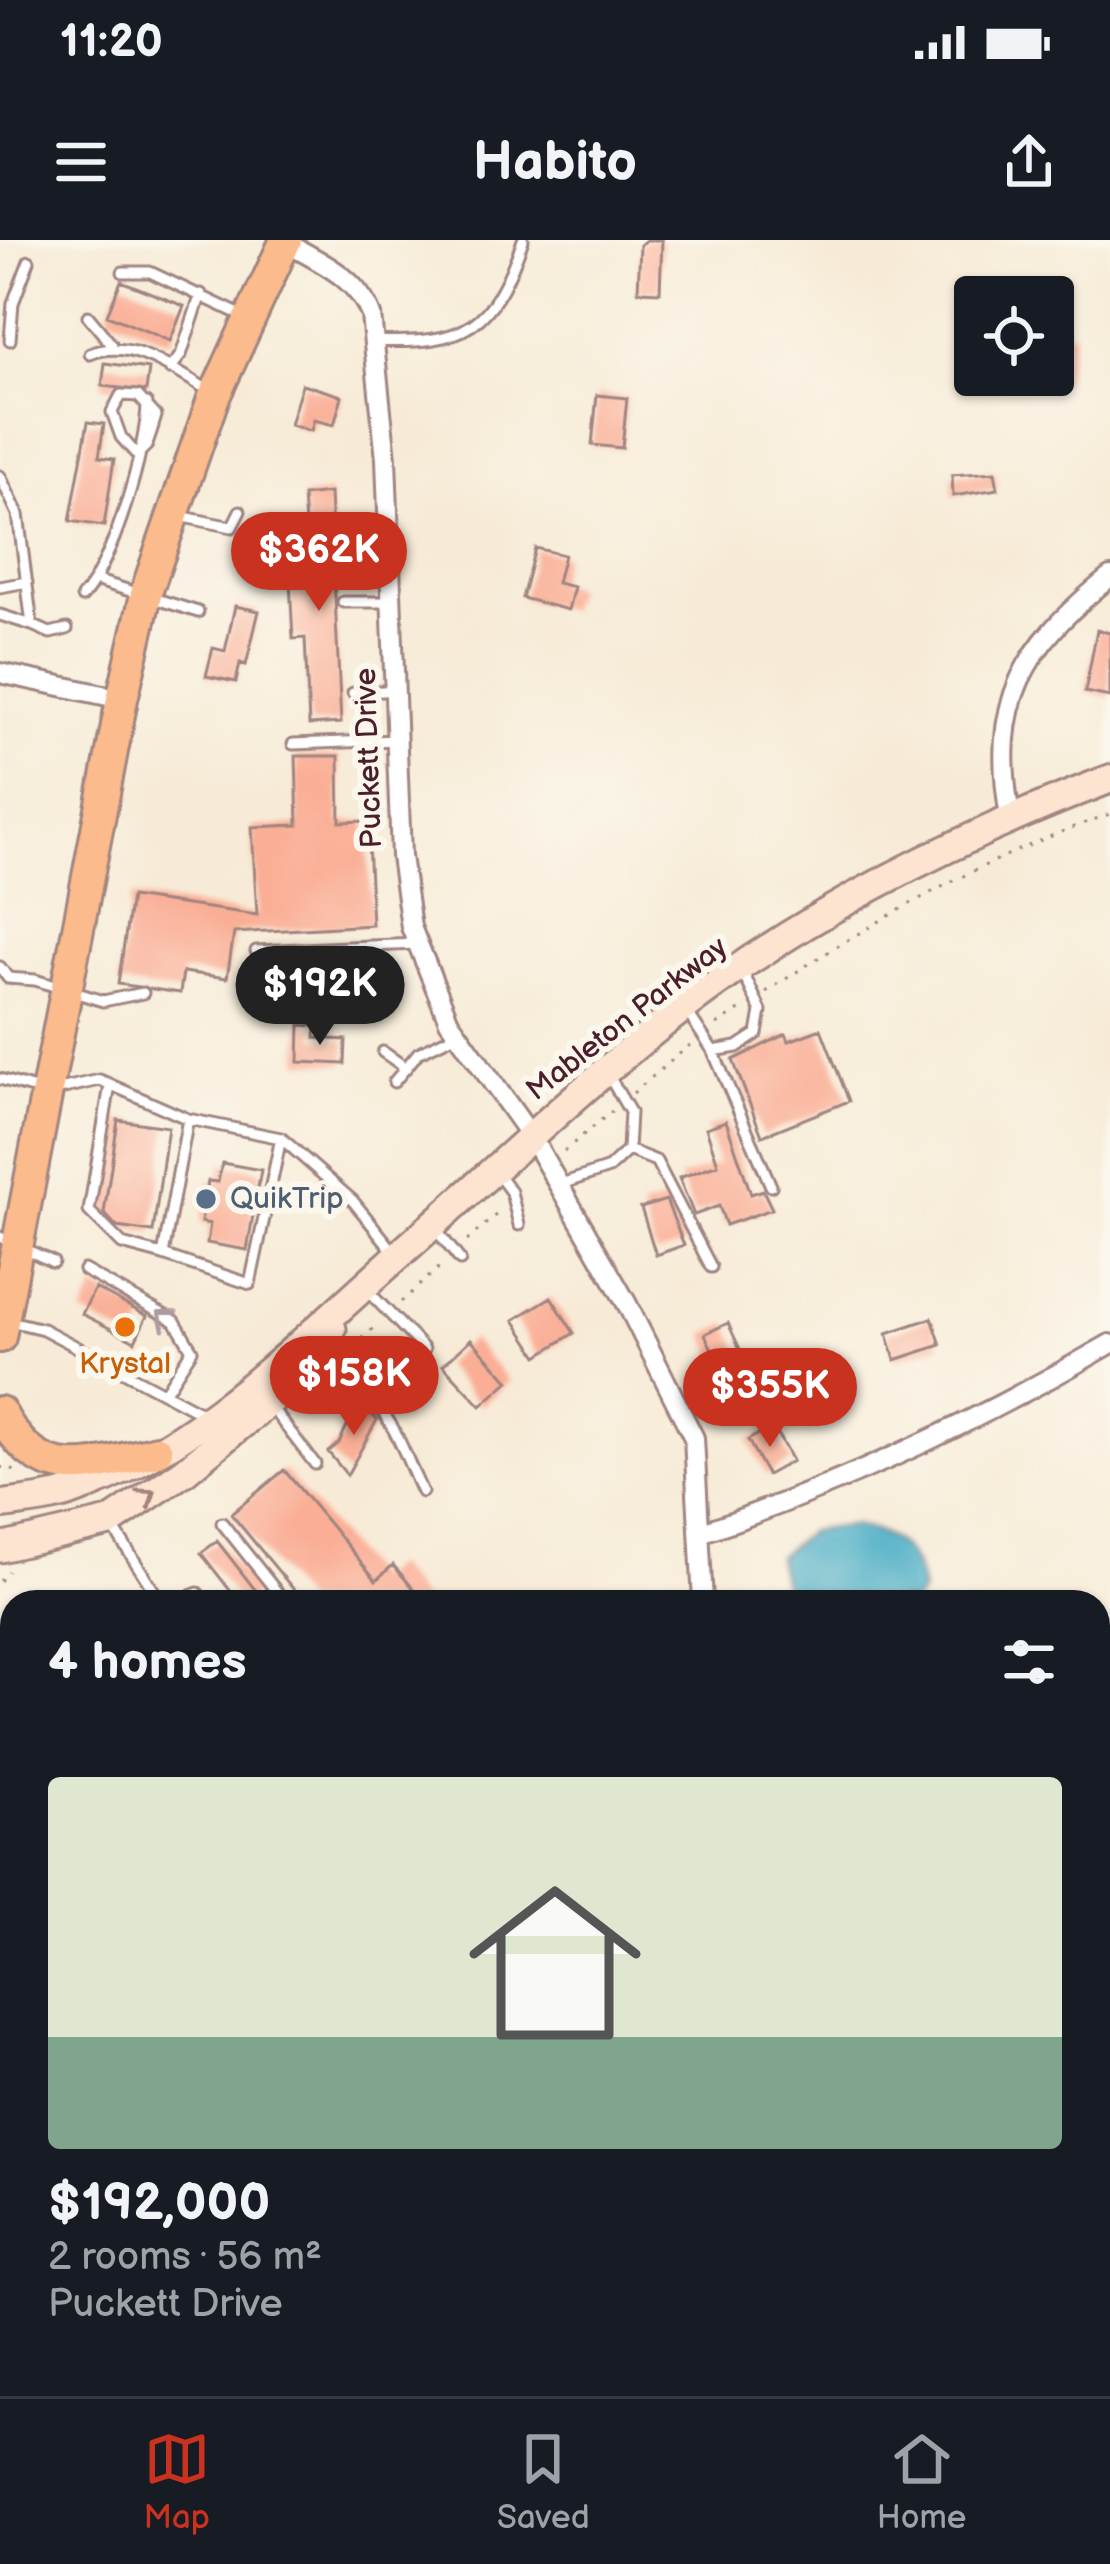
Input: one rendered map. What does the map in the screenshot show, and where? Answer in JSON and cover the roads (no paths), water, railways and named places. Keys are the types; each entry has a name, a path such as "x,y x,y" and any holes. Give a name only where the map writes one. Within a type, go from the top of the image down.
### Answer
{"main road":[{"path":"2,1328 8,1243 46,1091 146,596 215,394 286,241"},
{"name":"Mableton Parkway","path":"0,1548 110,1522 268,1403 398,1256 606,1072 741,968 1010,817 1110,779"},
{"name":"Mableton Parkway","path":"0,1505 70,1493 158,1450 209,1418 359,1296"},
{"path":"0,1412 24,1450 40,1462 84,1468 158,1450"}],"street":[{"name":"Puckett Drive","path":"286,241 363,294 374,340 393,602 400,856 417,944 457,1034 532,1138 694,1438 703,1590"},
{"path":"1010,817 1005,740 1015,681 1039,644 1110,577"},
{"path":"0,673 122,699"},
{"path":"703,1532 782,1504 952,1431 1110,1344"}],"lane":[{"path":"374,340 421,343 454,337 485,319 508,284 523,240"},
{"path":"10,340 13,303 29,261"},
{"path":"123,272 150,272 248,319"},
{"path":"170,369 181,356 201,294"},
{"path":"88,316 112,345 215,394"},
{"path":"90,354 112,345"},
{"path":"82,597 98,581 137,454 147,446 156,416 138,396 121,395 112,412 121,437 137,454"},
{"path":"0,476 18,514 32,625"},
{"path":"171,514 232,527 240,511"},
{"path":"98,581 198,612"},
{"path":"0,587 27,582"},
{"path":"343,602 393,602"},
{"path":"0,615 50,633 67,629"},
{"path":"353,693 397,690"},
{"path":"293,744 398,740"},
{"path":"256,951 417,944"},
{"path":"0,968 8,978 65,988 103,1001 143,993"},
{"path":"713,1051 737,1047 757,1034 761,1012 741,968"},
{"path":"685,1009 713,1051 771,1186"},
{"path":"394,1082 418,1053 457,1034"},
{"path":"383,1052 406,1068"},
{"path":"558,1185 609,1168 628,1150 629,1112 606,1072"},
{"path":"0,1079 46,1091 100,1080 188,1119 281,1138 352,1201 398,1256"},
{"path":"110,1084 89,1211 122,1244 250,1284 281,1138"},
{"path":"163,1255 188,1119"},
{"path":"628,1150 656,1161 711,1267"},
{"path":"497,1173 511,1192 519,1225"},
{"path":"434,1227 460,1260"},
{"path":"8,1243 53,1262"},
{"path":"84,1270 175,1321 191,1350 165,1392"},
{"path":"359,1296 424,1349"},
{"path":"2,1328 43,1329 209,1418"},
{"path":"311,1358 320,1373 363,1390 387,1420 422,1492"},
{"path":"268,1403 315,1464"},
{"path":"110,1522 153,1590"},
{"path":"222,1523 275,1590"}],"water":[{"path":"850,1526 889,1538 914,1565 922,1590 784,1590 777,1557 810,1531"}],"place":[{"name":"QuikTrip","path":"206,1199"},
{"name":"Krystal","path":"125,1327"}]}
